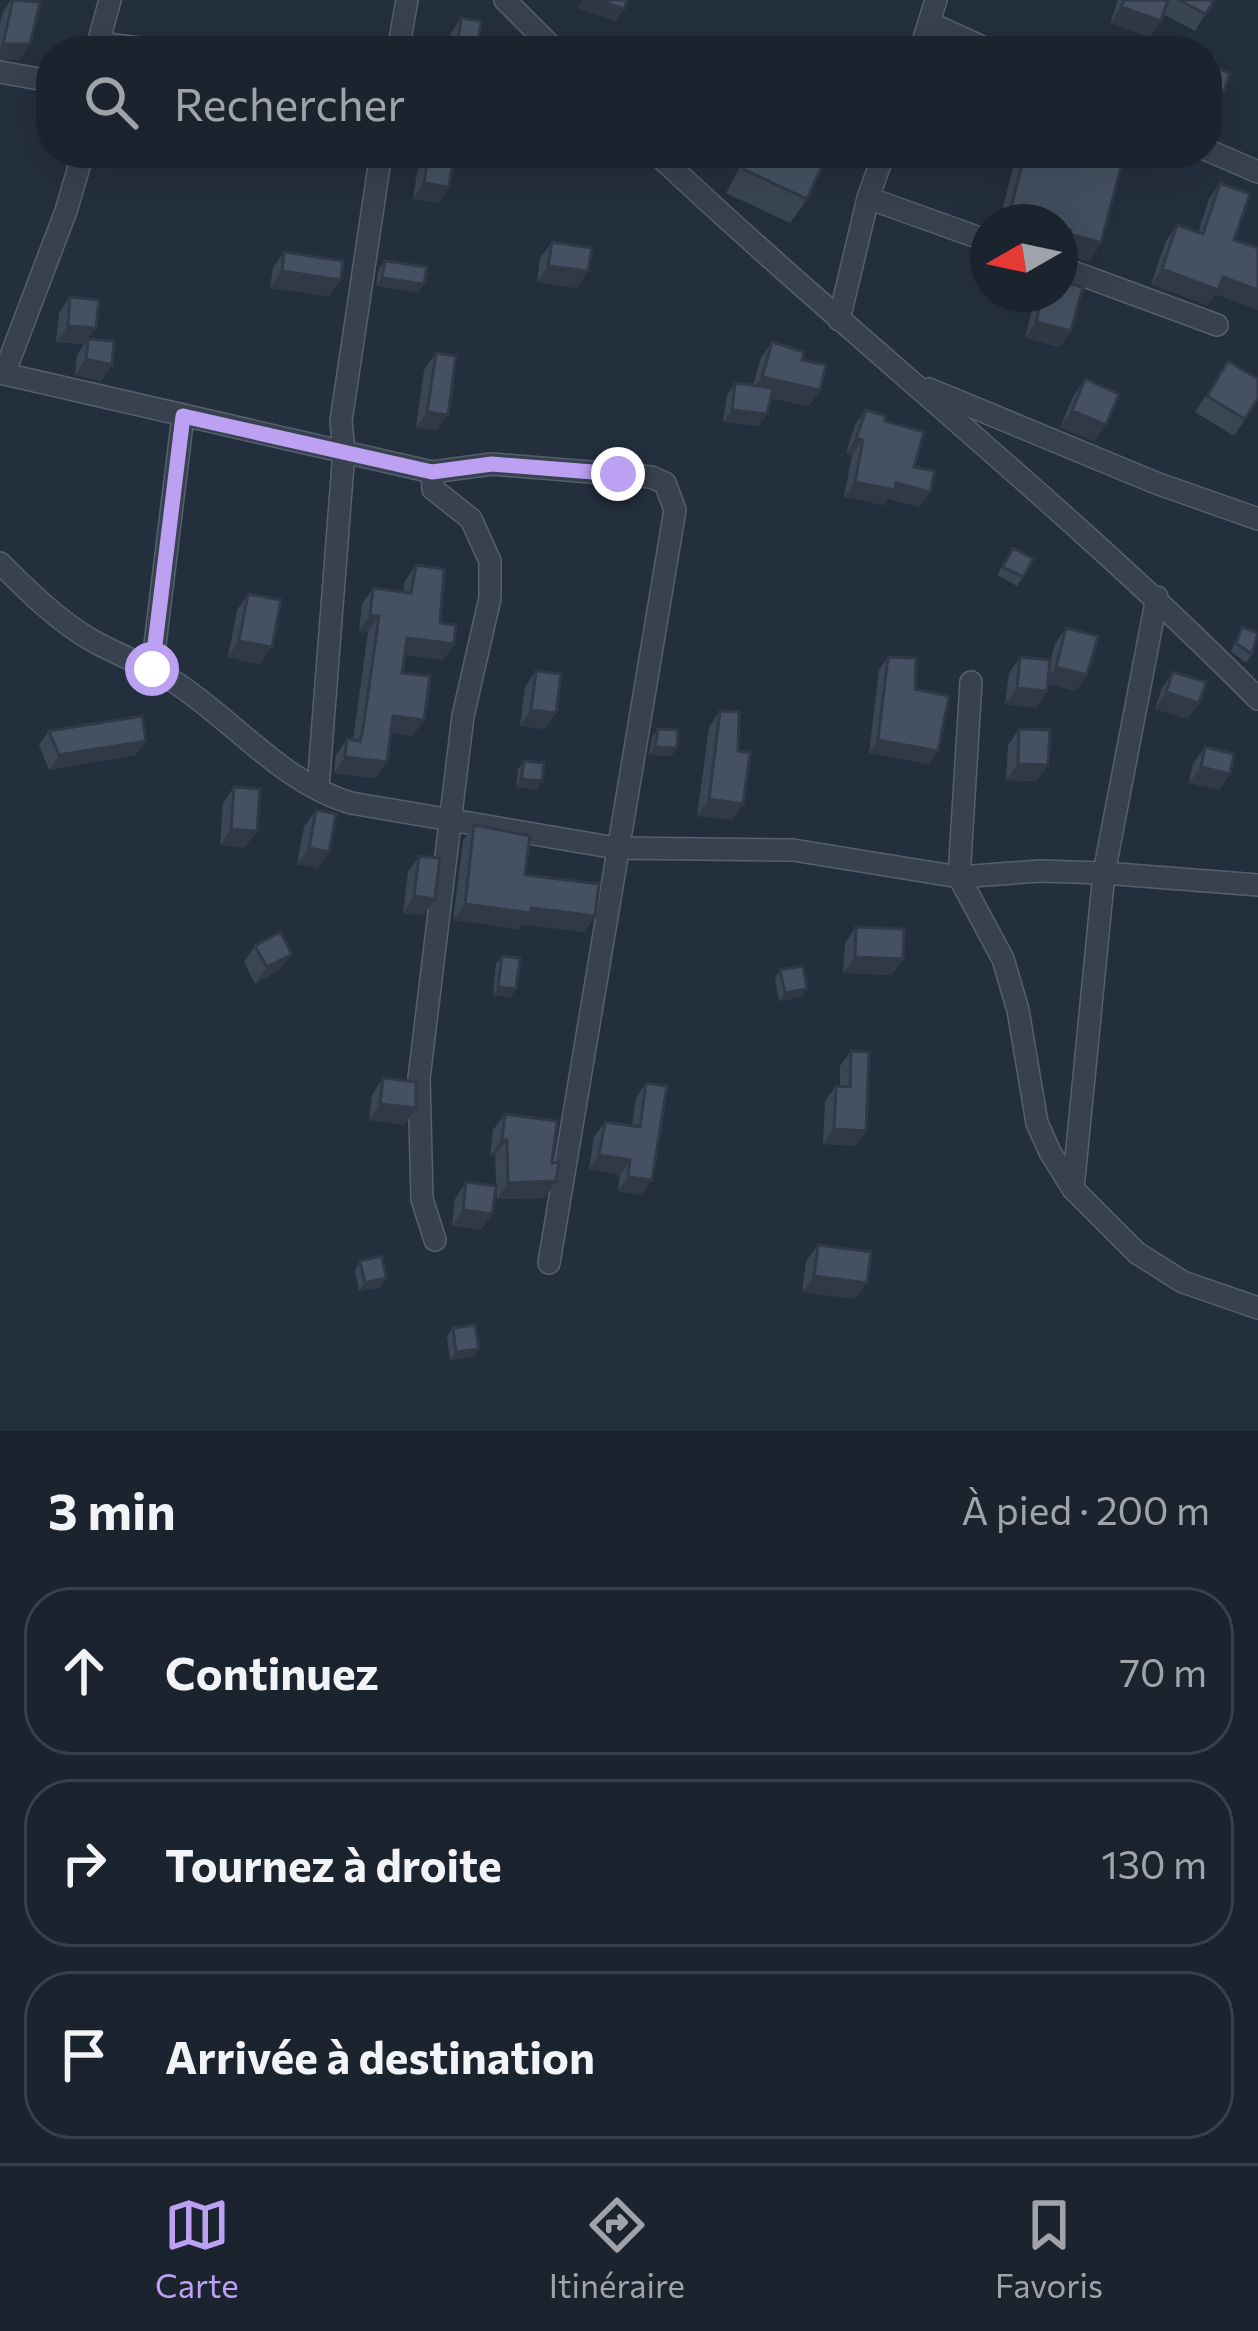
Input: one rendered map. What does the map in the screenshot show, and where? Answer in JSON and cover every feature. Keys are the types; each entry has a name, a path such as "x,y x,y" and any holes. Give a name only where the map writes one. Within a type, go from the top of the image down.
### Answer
{"street":[{"path":"100,36 110,0"},
{"path":"401,36 407,0"},
{"path":"505,0 541,36"},
{"path":"925,36 936,0"},
{"path":"930,23 958,36"},
{"path":"0,72 36,78"},
{"path":"1222,156 1258,172"},
{"path":"79,168 2,374 432,472 492,464 651,477 665,483 675,510 549,1263"},
{"path":"319,788 344,451 341,421 379,168"},
{"path":"672,168 1157,597 1258,699"},
{"path":"839,320 879,168"},
{"path":"868,198 970,235"},
{"path":"1078,274 1217,325"},
{"path":"909,381 1156,484 1258,519"},
{"path":"152,669 183,416"},
{"path":"432,472 433,489 471,519 490,561 490,598 463,716 448,821 419,1078 422,1199 435,1240"},
{"path":"0,563 38,601 86,637 152,669 332,798 351,803 616,848 793,850 959,877 1104,873 1258,885"},
{"path":"1073,1190 1104,873 1157,597"},
{"path":"971,682 959,877 1003,959 1018,1010 1037,1123 1073,1190 1137,1253 1183,1282 1258,1308"}],"building":[{"path":"13,0 40,2 30,44 3,44"},
{"path":"598,0 627,0 624,9"},
{"path":"1124,0 1168,0 1161,21 1121,7"},
{"path":"1178,0 1214,0 1206,14"},
{"path":"461,18 481,21 479,36 459,36"},
{"path":"1222,70 1230,73 1222,90"},
{"path":"426,168 452,168 449,187 424,183"},
{"path":"743,168 821,168 807,199"},
{"path":"1021,168 1121,168 1101,243 1078,236 1078,204 1012,204"},
{"path":"1220,183 1250,194 1234,240 1258,248 1258,290 1223,277 1218,290 1162,269 1177,225 1203,234"},
{"path":"552,242 592,248 588,271 548,266"},
{"path":"284,252 343,261 341,280 282,271"},
{"path":"385,261 427,267 424,284 382,278"},
{"path":"70,297 99,300 96,328 68,326"},
{"path":"1038,312 1076,312 1071,331 1036,322"},
{"path":"88,339 114,341 112,365 86,359"},
{"path":"772,342 804,352 802,360 826,365 820,390 762,377"},
{"path":"436,353 456,356 448,415 427,412"},
{"path":"1228,361 1258,379 1258,398 1245,419 1207,396"},
{"path":"1085,379 1119,394 1106,425 1072,411"},
{"path":"735,383 773,388 767,414 732,410"},
{"path":"866,410 924,432 914,467 935,471 930,492 896,483 895,490 855,482 863,440 856,438"},
{"path":"1013,548 1033,559 1023,577 1003,567"},
{"path":"416,565 444,569 440,623 456,625 454,644 407,638 402,673 430,676 424,720 393,716 387,762 345,757 347,739 360,741 363,729 379,616 370,615 373,588 411,593"},
{"path":"248,594 281,600 272,647 239,641"},
{"path":"1242,627 1258,633 1252,654 1236,643"},
{"path":"1066,628 1098,636 1087,675 1056,667"},
{"path":"888,657 916,658 915,689 949,696 938,751 878,740"},
{"path":"1020,657 1050,660 1047,691 1017,688"},
{"path":"536,671 561,674 556,713 531,710"},
{"path":"1173,672 1206,682 1199,703 1166,692"},
{"path":"720,711 739,712 738,751 750,753 743,804 709,799"},
{"path":"142,716 146,741 59,755 49,731"},
{"path":"658,729 678,730 677,748 655,747"},
{"path":"1019,729 1050,730 1048,765 1018,764"},
{"path":"1205,747 1234,754 1230,774 1201,767"},
{"path":"524,761 544,763 542,781 521,779"},
{"path":"234,787 260,789 257,831 231,829"},
{"path":"316,810 336,814 329,852 309,848"},
{"path":"474,825 530,836 525,875 599,884 595,916 465,904"},
{"path":"419,856 440,858 435,899 414,896"},
{"path":"856,927 904,929 903,959 855,957"},
{"path":"280,932 292,954 267,967 255,946"},
{"path":"502,956 520,958 516,989 498,987"},
{"path":"803,966 807,989 785,993 780,970"},
{"path":"851,1051 869,1052 866,1131 834,1129 836,1086 850,1087"},
{"path":"383,1078 416,1082 416,1108 380,1104"},
{"path":"646,1083 667,1086 652,1180 628,1177 630,1160 599,1155 605,1122 640,1127"},
{"path":"505,1114 557,1121 552,1163 559,1162 556,1181 508,1183 507,1140 502,1139"},
{"path":"466,1182 496,1186 492,1214 463,1210"},
{"path":"818,1245 871,1252 867,1283 814,1276"},
{"path":"382,1256 386,1278 365,1283 360,1261"},
{"path":"475,1325 479,1349 456,1352 453,1328"}],"route":[{"path":"152,669 183,416 432,472 492,464 618,474"}]}
